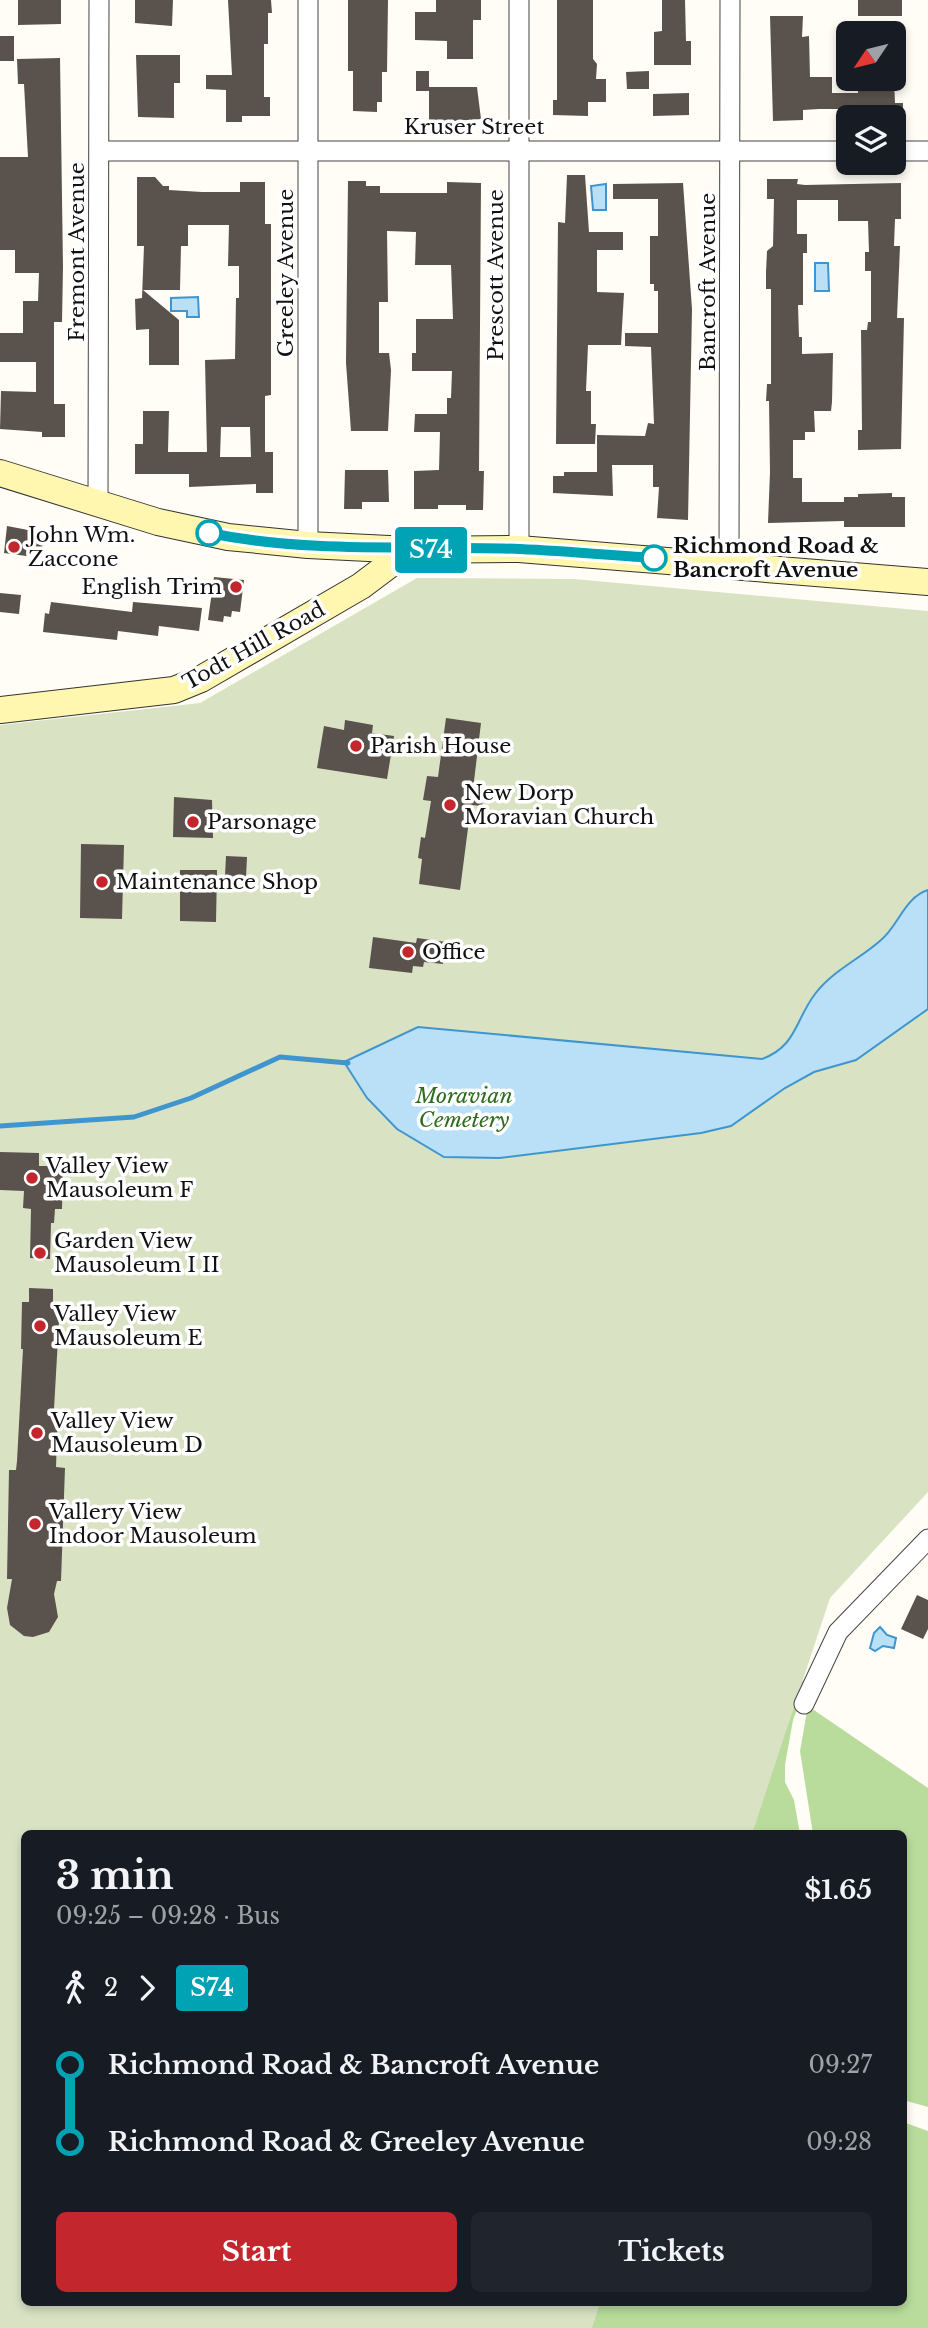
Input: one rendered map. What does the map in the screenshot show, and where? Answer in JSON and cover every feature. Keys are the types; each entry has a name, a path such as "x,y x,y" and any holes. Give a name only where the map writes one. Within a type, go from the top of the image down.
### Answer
{"main road":[{"path":"0,473 98,504 228,537 308,545 409,550 519,549 928,582"},
{"name":"Todt Hill Road","path":"0,710 174,690 201,679 361,586 409,550"}],"street":[{"name":"Fremont Avenue","path":"98,504 99,0"},
{"name":"Greeley Avenue","path":"308,0 308,545"},
{"name":"Prescott Avenue","path":"519,0 519,549"},
{"name":"Bancroft Avenue","path":"729,564 730,0"},
{"name":"Kruser Street","path":"100,151 836,151"},
{"path":"906,151 928,151"},
{"path":"804,1704 838,1632 928,1539"}],"green space":[{"name":"Moravian Cemetery","path":"417,578 574,579 928,611 928,1492 830,1598 753,1830 21,1830 21,2306 599,2306 592,2328 0,2328 0,725 200,703"},
{"path":"794,1676 807,1684 793,1720 785,1765 785,1782 794,1800 799,1830 741,1830"},
{"path":"808,1706 928,1788 928,2107 907,2101 907,1830 812,1830 800,1751"},
{"path":"907,2123 928,2131 928,2328 455,2328 458,2306 907,2306"}],"water":[{"path":"606,184 606,210 593,210 591,186"},
{"path":"815,263 828,263 829,291 815,291"},
{"path":"198,297 199,317 187,317 187,311 171,311 171,298"},
{"path":"928,890 928,1009 856,1060 814,1072 785,1088 731,1126 701,1133 499,1158 444,1157 397,1129 367,1098 344,1062 418,1027 762,1059 774,1054 789,1040 808,1004 822,986 881,940 913,899"},
{"path":"880,1627 887,1635 896,1638 894,1648 883,1646 875,1651 870,1648 874,1633"}],"building":[{"path":"18,0 61,0 61,24 18,25"},
{"path":"135,0 173,0 172,26 135,23"},
{"path":"228,0 271,0 272,13 268,13 268,44 264,44 264,97 270,97 270,116 242,116 242,122 226,122 226,90 206,89 206,75 232,75"},
{"path":"348,0 388,0 387,72 382,72 382,102 377,102 377,112 353,111 353,71 348,71"},
{"path":"436,0 481,0 481,20 473,20 473,59 447,59 447,41 415,40 415,12 436,12"},
{"path":"557,0 593,0 593,59 597,64 596,79 606,79 606,102 588,102 588,116 553,115 553,100 557,100"},
{"path":"662,0 685,0 686,41 691,41 691,65 654,65 654,32 662,31"},
{"path":"858,0 902,0 902,16 858,16"},
{"path":"770,16 803,16 802,37 809,36 810,77 832,77 832,93 894,91 895,103 903,103 836,105 836,109 803,110 803,120 773,121"},
{"path":"0,36 14,36 14,61 0,61"},
{"path":"136,55 180,55 180,83 174,83 174,118 138,117"},
{"path":"60,58 63,267 62,322 54,322 54,404 65,404 65,437 42,437 42,432 0,429 1,391 36,392 36,362 0,362 0,333 23,333 23,301 38,301 39,273 15,273 15,250 0,250 0,157 28,157 24,84 18,84 17,59"},
{"path":"416,71 429,71 429,87 477,87 481,119 429,123 429,91 416,91"},
{"path":"649,71 649,89 627,89 626,72"},
{"path":"689,93 689,115 653,116 653,94"},
{"path":"567,175 585,175 589,232 623,232 623,250 597,250 597,292 624,293 621,345 588,345 586,391 591,391 591,424 596,424 595,444 556,444 558,222 565,223"},
{"path":"137,177 155,177 163,186 169,186 169,190 202,192 240,192 240,182 265,182 265,224 271,224 271,395 265,396 265,452 273,452 273,493 256,493 256,484 189,487 189,474 135,474 135,444 143,444 143,411 169,411 168,452 207,452 205,360 235,359 236,298 239,298 239,266 228,266 229,225 188,225 188,246 181,246 180,290 143,290 179,320 179,365 149,365 149,329 136,330 135,299 142,298 144,246 137,246","holes":["221,427 250,427 251,457 220,457"]},
{"path":"767,179 798,179 797,184 805,185 901,183 901,219 895,219 894,246 900,246 897,318 904,318 901,449 858,450 858,430 862,430 861,330 867,330 868,322 871,322 871,271 865,271 865,252 869,252 868,221 838,221 838,200 797,200 797,234 807,234 807,253 803,253 803,305 798,305 802,354 833,353 831,411 814,411 815,432 805,432 805,440 793,440 793,478 802,478 802,502 844,502 844,497 858,497 858,494 892,493 892,497 905,497 905,527 844,527 844,521 768,523 769,401 766,401 767,384 771,384 771,289 766,289 766,272 767,251 773,246 774,199 767,199"},
{"path":"348,181 366,181 366,186 380,186 380,193 447,193 447,182 481,183 479,471 484,471 483,510 466,510 466,505 438,505 438,509 414,509 414,471 439,470 440,432 414,432 415,414 447,414 447,398 451,398 452,371 412,371 412,353 416,353 416,319 453,319 451,265 415,265 416,232 387,231 388,302 379,302 379,353 389,353 391,370 388,431 351,431 346,363"},
{"path":"683,183 692,309 688,520 657,518 659,487 653,487 653,465 612,465 613,496 553,493 553,476 564,476 564,472 597,472 597,435 645,436 648,423 654,424 651,347 625,346 625,333 658,333 658,291 654,291 654,284 650,284 650,236 658,236 658,199 613,199 613,184"},
{"path":"345,470 388,470 389,502 362,502 362,509 344,509"},
{"path":"7,526 44,533 41,558 4,553"},
{"path":"214,577 244,580 240,612 232,611 231,617 224,616 223,622 208,620"},
{"path":"0,593 21,595 19,614 0,612"},
{"path":"51,602 132,612 133,602 202,608 199,631 159,626 158,636 118,631 117,640 43,632 45,613 49,614"},
{"name":"New Dorp Moravian Church","path":"446,718 481,723 474,781 485,783 482,806 471,805 460,890 419,884 422,859 418,858 421,837 425,838 431,801 423,800 427,776 438,777"},
{"name":"Parish House","path":"345,720 373,725 372,733 394,736 387,779 317,768 324,726 344,730"},
{"name":"Parsonage","path":"174,797 212,800 213,838 173,837"},
{"name":"Maintenance Shop","path":"81,844 124,845 122,919 80,918"},
{"path":"226,856 247,857 246,877 225,876"},
{"path":"180,870 217,870 216,922 180,921"},
{"name":"Office","path":"373,937 416,943 417,938 446,942 443,964 424,962 423,967 413,966 412,973 369,968"},
{"name":"Valley View Mausoleum F","path":"0,1152 39,1153 39,1166 63,1166 62,1209 55,1209 54,1223 51,1223 50,1259 30,1258 31,1209 23,1208 24,1191 0,1190"},
{"path":"29,1288 53,1289 53,1303 60,1303 54,1409 58,1409 56,1467 65,1468 61,1581 57,1581 54,1594 58,1617 49,1632 33,1637 24,1636 10,1625 7,1608 12,1579 7,1579 9,1470 16,1470 17,1461 23,1349 22,1302 29,1302"},
{"path":"917,1595 928,1600 928,1629 923,1639 901,1629"}],"waterway":[{"path":"0,1126 134,1117 191,1098 280,1057 348,1063"}],"bus line":[{"name":"S74","path":"209,533 308,545 409,550 519,549 654,558"}],"place":[{"name":"John Wm. Zaccone","path":"14,547"},
{"name":"Richmond Road & Bancroft Avenue","path":"654,558"},
{"name":"English Trim","path":"236,587"},
{"name":"Parish House","path":"356,746"},
{"name":"New Dorp Moravian Church","path":"450,805"},
{"name":"Parsonage","path":"193,822"},
{"name":"Maintenance Shop","path":"102,882"},
{"name":"Office","path":"408,952"},
{"name":"Valley View Mausoleum F","path":"32,1178"},
{"name":"Garden View Mausoleum I II","path":"40,1253"},
{"name":"Valley View Mausoleum E","path":"40,1326"},
{"name":"Valley View Mausoleum D","path":"37,1433"},
{"name":"Vallery View Indoor Mausoleum","path":"35,1524"}]}
